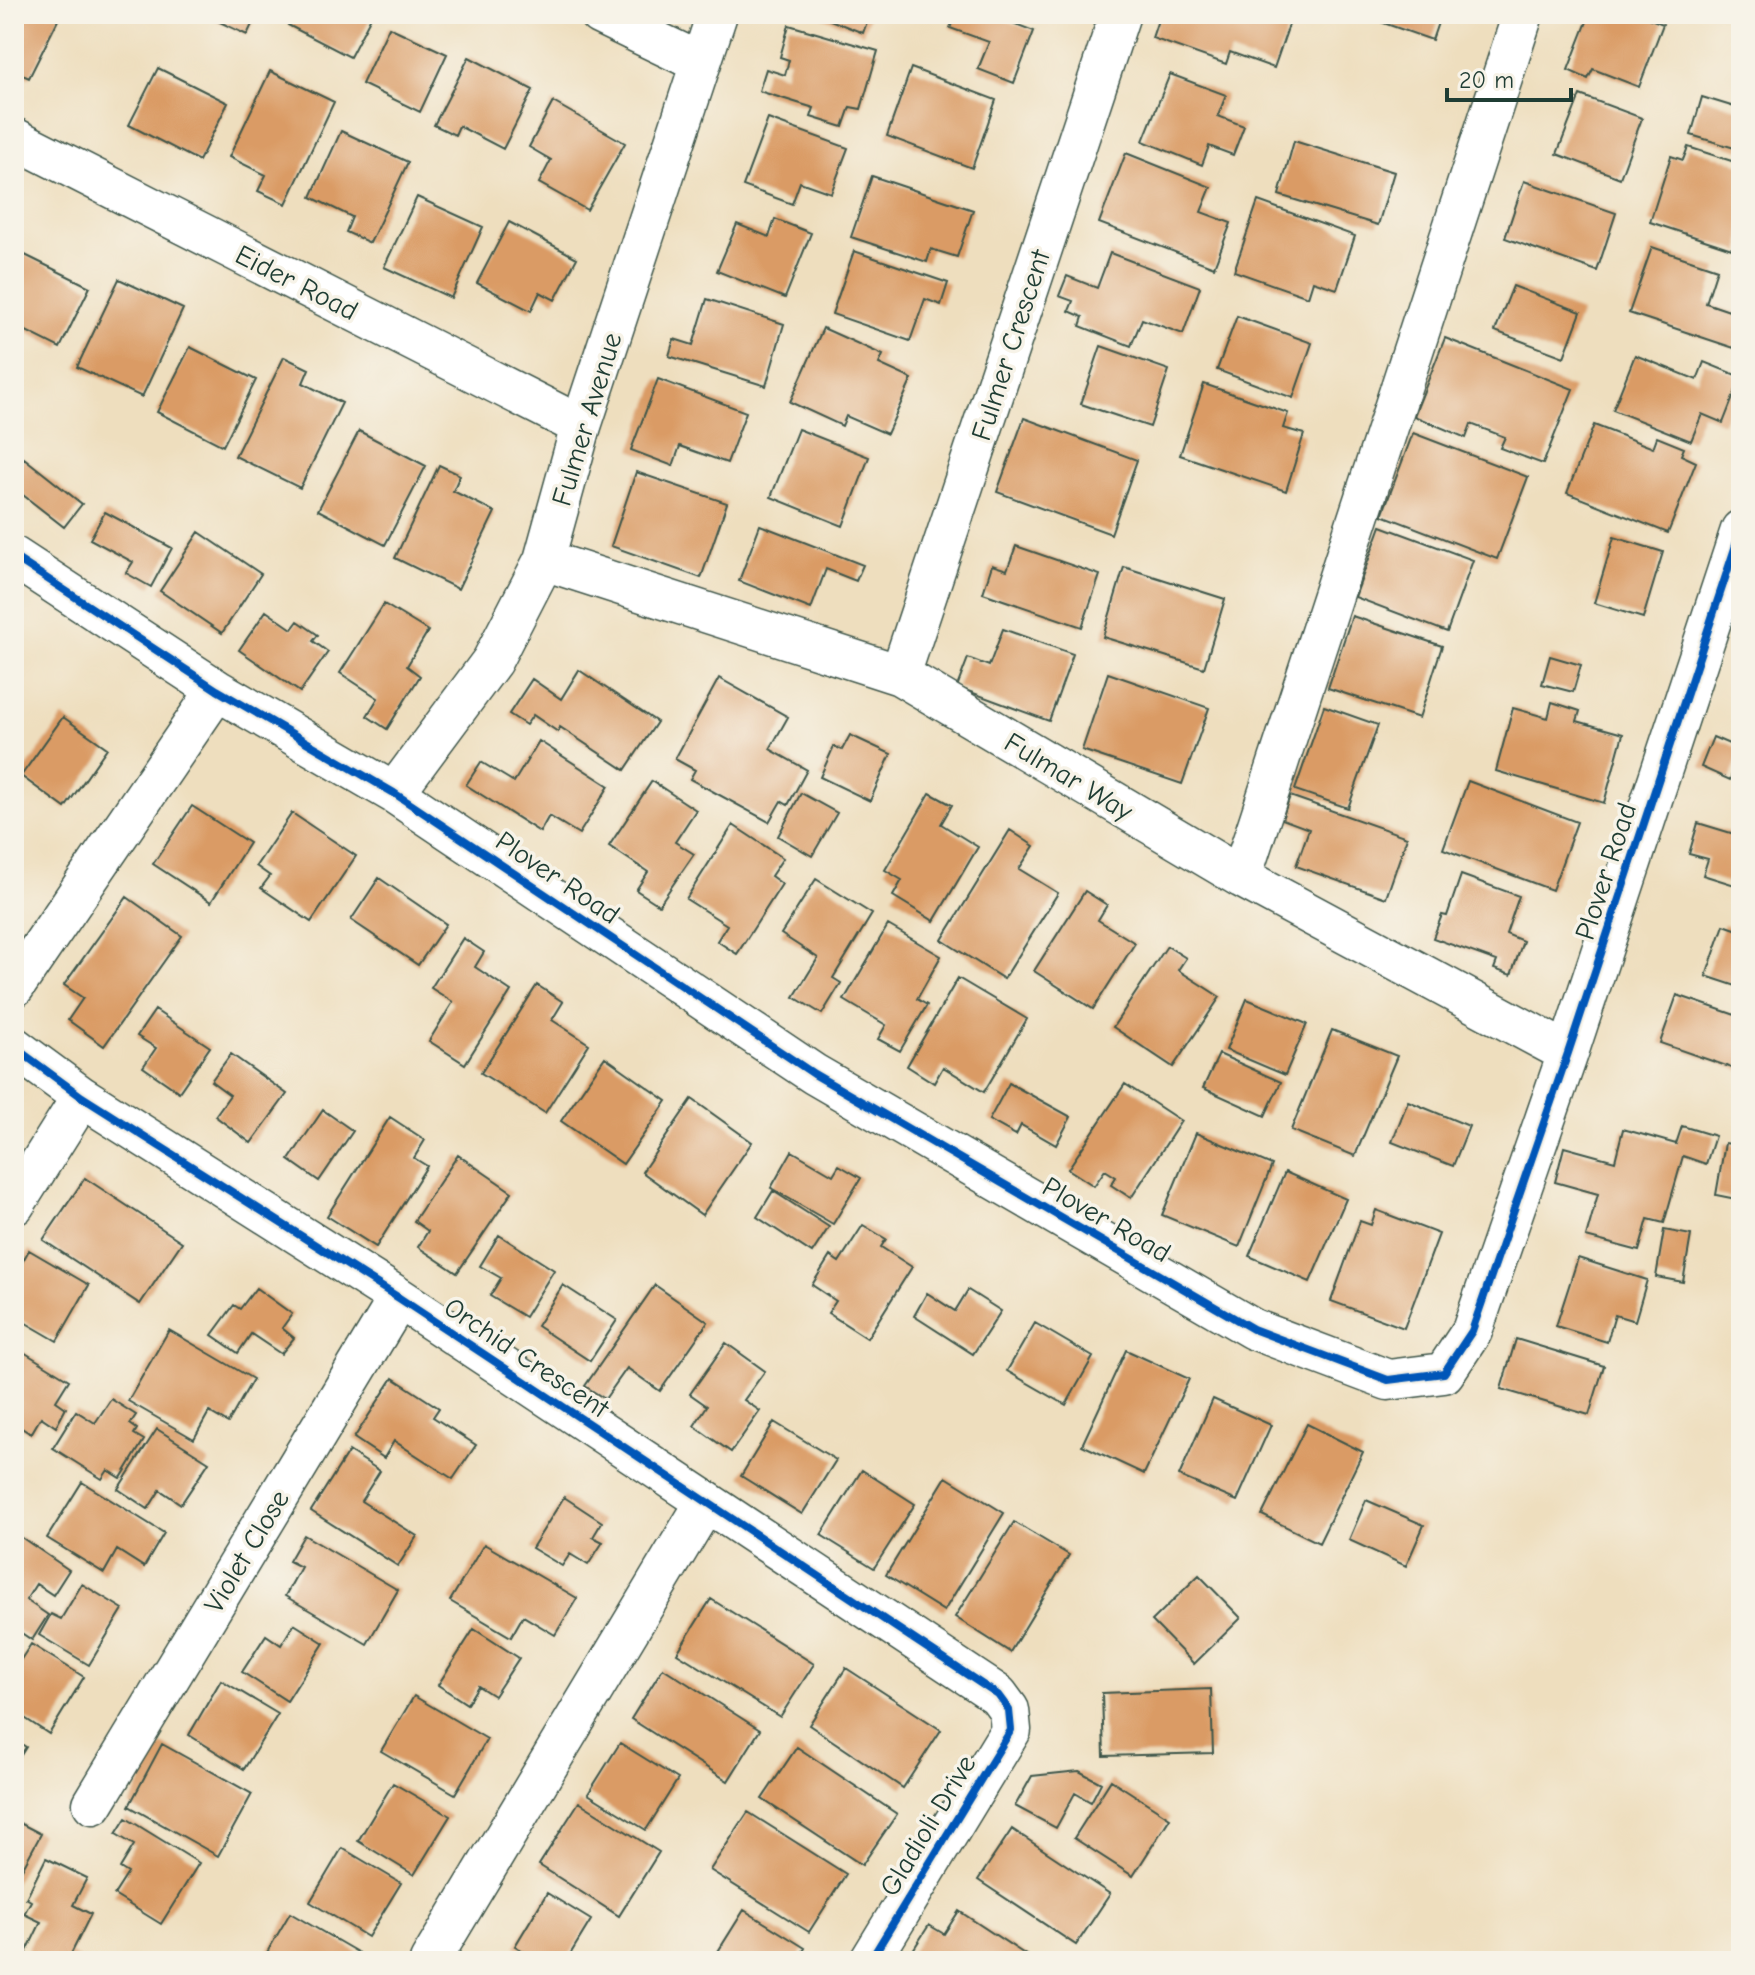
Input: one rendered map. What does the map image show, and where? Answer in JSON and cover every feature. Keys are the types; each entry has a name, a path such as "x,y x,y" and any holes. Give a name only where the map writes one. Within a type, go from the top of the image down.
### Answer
{"street":[{"path":"599,14 701,63"},
{"name":"Fulmer Avenue","path":"394,793 492,661 544,560 581,426 717,14"},
{"name":"Fulmer Crescent","path":"900,675 1120,14"},
{"path":"1241,877 1523,14"},
{"name":"Eider Road","path":"14,138 581,426"},
{"name":"Plover Road","path":"14,557 217,690 394,793 814,1074 1253,1329 1388,1380 1444,1373 1472,1331 1568,1053 1741,530"},
{"name":"Fulmar Way","path":"544,560 900,675 1241,877 1568,1053"},
{"path":"14,987 217,690"},
{"name":"Orchid Crescent","path":"14,1047 82,1097 399,1298 998,1695 1009,1710"},
{"path":"14,1205 82,1097"},
{"name":"Violet Close","path":"93,1804 399,1298"},
{"path":"430,1961 706,1502"},
{"name":"Gladioli Drive","path":"870,1961 1011,1730 1009,1710"}],"building":[{"path":"14,14 61,14 29,78 14,71"},
{"path":"203,14 257,14 247,35"},
{"path":"294,14 365,14 371,17 350,57 288,25"},
{"path":"815,14 870,14 863,33"},
{"path":"956,14 989,14 1034,31 1014,83 978,69 989,42 950,28"},
{"path":"1160,14 1292,16 1274,68 1230,52 1226,64 1152,38"},
{"path":"1358,14 1441,14 1432,40"},
{"path":"1590,14 1638,14 1663,24 1639,87 1593,69 1588,79 1568,70"},
{"path":"789,25 878,51 861,109 850,107 843,127 811,117 814,108 759,91 766,69 785,75 789,60 780,57"},
{"path":"389,27 447,54 420,112 362,84"},
{"path":"469,57 533,90 503,149 459,126 455,135 434,125"},
{"path":"158,68 228,103 199,161 129,125"},
{"path":"911,68 996,100 972,168 887,136"},
{"path":"270,71 334,102 286,204 258,191 266,175 229,157"},
{"path":"1170,74 1226,95 1218,116 1244,126 1233,155 1209,146 1202,165 1143,141"},
{"path":"1580,95 1642,118 1620,178 1557,154"},
{"path":"1702,97 1741,109 1741,150 1691,135"},
{"path":"553,102 625,143 587,210 539,183 551,160 529,147"},
{"path":"768,119 848,148 831,193 800,182 792,204 743,186"},
{"path":"341,131 408,162 370,243 346,232 352,217 311,197"},
{"path":"1294,141 1394,172 1378,225 1279,195"},
{"path":"1688,147 1741,164 1741,252 1650,222 1671,156 1683,160"},
{"path":"1126,153 1211,187 1201,212 1231,223 1214,267 1099,223"},
{"path":"872,176 973,210 957,257 931,249 927,262 851,237"},
{"path":"1524,181 1616,213 1597,271 1505,238"},
{"path":"417,197 483,227 451,298 384,267"},
{"path":"1258,201 1355,236 1337,289 1313,281 1308,297 1234,271"},
{"path":"775,219 811,233 785,298 717,271 737,224 769,237"},
{"path":"509,222 577,258 555,300 540,292 531,311 477,283"},
{"path":"1652,247 1717,269 1706,303 1741,315 1734,348 1629,313"},
{"path":"854,251 948,283 941,305 925,299 910,341 832,314"},
{"path":"21,253 90,287 60,348 14,325 14,268"},
{"path":"1110,253 1200,287 1183,334 1142,319 1131,346 1080,326 1083,317 1069,311 1073,301 1059,296 1067,276 1097,288"},
{"path":"119,279 183,309 142,397 77,367"},
{"path":"1513,286 1581,312 1564,357 1495,331"},
{"path":"707,299 784,324 766,386 669,356 674,339 693,345"},
{"path":"1237,316 1312,343 1293,398 1217,370"},
{"path":"823,328 883,355 879,364 912,379 887,434 846,416 842,426 790,402"},
{"path":"1445,338 1573,389 1543,464 1500,448 1505,437 1471,424 1466,438 1414,416"},
{"path":"1101,346 1169,370 1150,427 1081,404"},
{"path":"190,347 256,380 223,446 157,412"},
{"path":"1635,355 1697,380 1704,362 1741,377 1723,423 1702,414 1691,441 1613,410"},
{"path":"284,357 309,369 303,383 342,403 300,488 235,456"},
{"path":"658,379 746,412 727,463 680,446 673,466 631,450"},
{"path":"1204,384 1288,413 1283,428 1304,434 1286,491 1180,455"},
{"path":"14,392 23,396 14,414"},
{"path":"1024,418 1137,460 1111,534 997,492"},
{"path":"1594,425 1653,448 1657,437 1684,448 1681,455 1696,462 1668,533 1567,493"},
{"path":"798,429 869,457 843,526 771,497"},
{"path":"359,431 426,466 385,545 318,510"},
{"path":"1413,433 1528,477 1497,559 1382,515"},
{"path":"24,458 82,504 64,527 14,488 14,471"},
{"path":"439,465 460,475 453,491 495,512 458,589 395,558"},
{"path":"636,472 727,503 701,578 611,546"},
{"path":"105,512 172,548 151,587 126,573 133,562 90,539"},
{"path":"760,525 863,565 856,581 826,569 811,609 739,581"},
{"path":"1381,526 1473,560 1447,632 1355,597"},
{"path":"199,532 261,574 222,633 160,591"},
{"path":"1614,537 1663,552 1643,618 1594,603"},
{"path":"1016,546 1100,575 1082,627 983,593 992,565 1007,570"},
{"path":"1124,567 1225,599 1204,668 1103,637"},
{"path":"384,604 428,631 407,666 420,676 387,729 367,716 378,698 340,673"},
{"path":"266,611 292,629 298,621 318,635 313,641 328,652 300,692 239,650"},
{"path":"1352,616 1442,646 1419,718 1328,688"},
{"path":"1003,629 1073,654 1049,721 957,687 968,658 989,666"},
{"path":"1550,656 1581,665 1573,692 1542,684"},
{"path":"579,670 657,722 625,770 560,727 558,732 533,715 526,725 509,714 532,679 561,699"},
{"path":"1108,673 1209,708 1182,784 1082,750"},
{"path":"719,678 788,717 770,749 807,770 788,805 781,801 769,822 690,779 695,770 675,759"},
{"path":"1741,698 1741,726 1732,723"},
{"path":"1552,702 1580,711 1577,721 1623,734 1604,803 1496,771 1513,708 1548,718"},
{"path":"1324,706 1378,725 1348,808 1295,790"},
{"path":"63,717 107,748 65,808 21,776"},
{"path":"850,735 891,754 870,801 820,777 834,746 842,750"},
{"path":"1713,737 1741,749 1730,780 1701,767"},
{"path":"539,741 609,786 579,834 549,816 540,832 466,785 481,762 514,782"},
{"path":"652,781 696,810 675,842 694,854 659,905 636,890 648,872 609,846"},
{"path":"1468,781 1577,822 1552,890 1443,849"},
{"path":"801,793 837,813 812,856 778,836"},
{"path":"930,793 952,805 941,824 978,847 934,921 893,896 902,880 885,870"},
{"path":"1290,796 1407,837 1386,898 1296,866 1309,829 1282,819"},
{"path":"192,806 249,843 211,902 153,864"},
{"path":"292,813 356,856 311,922 261,888 270,876 256,866"},
{"path":"1698,823 1741,836 1741,887 1703,875 1708,859 1689,854"},
{"path":"733,825 783,858 771,876 782,884 737,954 717,941 727,925 686,899"},
{"path":"1010,830 1034,846 1019,869 1058,893 1004,979 942,940"},
{"path":"1461,875 1519,896 1506,934 1523,941 1511,975 1494,969 1497,961 1433,938 1442,915 1447,916"},
{"path":"379,878 446,924 418,965 351,920"},
{"path":"816,879 872,914 833,978 841,983 822,1014 794,997 818,958 781,934"},
{"path":"1085,891 1107,905 1098,920 1135,943 1093,1009 1034,971"},
{"path":"127,897 182,936 104,1046 68,1020 83,998 64,985"},
{"path":"888,925 941,956 917,999 927,1005 900,1051 878,1039 886,1025 844,1000"},
{"path":"1724,925 1741,931 1739,987 1706,976"},
{"path":"463,938 484,952 475,967 511,991 465,1064 429,1041 453,1002 431,988"},
{"path":"1167,946 1186,958 1178,970 1220,997 1173,1067 1113,1027"},
{"path":"958,978 1027,1019 984,1092 943,1067 934,1083 907,1066"},
{"path":"537,985 563,1002 552,1020 589,1044 545,1113 481,1073"},
{"path":"1677,995 1741,1017 1741,1071 1660,1043"},
{"path":"1247,999 1307,1024 1285,1075 1226,1050"},
{"path":"155,1010 210,1047 179,1092 143,1067 156,1048 137,1036"},
{"path":"1332,1030 1397,1056 1355,1156 1291,1130"},
{"path":"231,1054 287,1094 251,1143 215,1116 230,1095 211,1081"},
{"path":"1219,1054 1281,1082 1265,1116 1203,1088"},
{"path":"605,1057 667,1101 623,1164 561,1121"},
{"path":"1009,1083 1071,1117 1056,1145 1021,1125 1016,1135 989,1120"},
{"path":"1125,1084 1181,1121 1131,1198 1111,1185 1116,1177 1105,1170 1094,1186 1068,1169"},
{"path":"692,1099 752,1142 702,1215 642,1172"},
{"path":"1408,1101 1469,1126 1453,1166 1392,1142"},
{"path":"323,1110 353,1131 319,1181 289,1160"},
{"path":"390,1117 425,1140 414,1158 427,1166 376,1247 327,1216"},
{"path":"1682,1126 1715,1136 1706,1164 1683,1156 1664,1223 1648,1219 1639,1251 1586,1237 1598,1194 1555,1182 1564,1147 1615,1161 1623,1129 1676,1144"},
{"path":"1196,1133 1272,1165 1239,1247 1162,1215"},
{"path":"1725,1143 1741,1146 1741,1200 1716,1195"},
{"path":"792,1151 833,1175 839,1165 861,1178 833,1224 771,1188"},
{"path":"458,1155 512,1192 457,1273 418,1247 428,1231 414,1221"},
{"path":"1285,1172 1346,1199 1310,1282 1249,1256"},
{"path":"85,1178 182,1242 140,1304 43,1240"},
{"path":"773,1191 829,1227 812,1253 757,1217"},
{"path":"1376,1210 1439,1234 1404,1328 1331,1301 1360,1221 1371,1225"},
{"path":"863,1225 886,1239 881,1247 912,1267 867,1338 828,1313 836,1301 812,1285 830,1256 839,1262"},
{"path":"1664,1230 1691,1235 1683,1282 1656,1277"},
{"path":"499,1235 554,1270 525,1317 490,1296 501,1278 480,1266"},
{"path":"29,1250 89,1285 57,1341 14,1316 14,1277"},
{"path":"1578,1258 1647,1280 1635,1321 1615,1315 1607,1342 1556,1326"},
{"path":"563,1285 617,1320 590,1361 537,1326"},
{"path":"655,1285 708,1322 660,1391 627,1368 605,1399 585,1386"},
{"path":"256,1288 292,1314 282,1328 294,1338 281,1354 251,1334 238,1353 212,1335 234,1305 240,1309"},
{"path":"968,1290 1001,1311 973,1354 914,1316 927,1293 955,1311"},
{"path":"1035,1323 1093,1357 1066,1405 1007,1371"},
{"path":"169,1330 253,1379 228,1423 209,1412 194,1439 128,1401"},
{"path":"1516,1339 1604,1366 1589,1415 1501,1389"},
{"path":"726,1343 765,1371 744,1400 760,1411 731,1452 694,1426 707,1406 690,1394"},
{"path":"14,1346 69,1380 56,1401 66,1408 56,1427 41,1417 31,1434 14,1423"},
{"path":"1126,1350 1189,1379 1144,1474 1082,1445"},
{"path":"393,1378 439,1408 433,1417 476,1445 453,1479 394,1441 384,1458 354,1438"},
{"path":"111,1399 136,1415 130,1424 137,1429 134,1434 144,1440 121,1478 108,1470 102,1479 53,1448 76,1411 95,1423"},
{"path":"1213,1399 1271,1425 1237,1501 1179,1476"},
{"path":"774,1422 836,1460 802,1514 741,1476"},
{"path":"1307,1424 1363,1452 1319,1543 1262,1515"},
{"path":"157,1429 209,1462 181,1504 160,1490 148,1509 118,1489"},
{"path":"349,1451 380,1471 361,1501 417,1536 398,1566 311,1511"},
{"path":"862,1470 915,1504 874,1568 821,1535"},
{"path":"946,1477 1004,1513 944,1611 886,1575"},
{"path":"82,1482 164,1533 144,1567 117,1550 104,1573 47,1538"},
{"path":"564,1497 602,1522 593,1537 603,1542 588,1565 570,1554 562,1566 532,1548"},
{"path":"1366,1500 1424,1525 1406,1566 1349,1540"},
{"path":"1014,1522 1069,1555 1010,1652 955,1617"},
{"path":"304,1535 398,1590 367,1644 285,1596 301,1567 289,1561"},
{"path":"21,1537 69,1570 53,1595 36,1584 26,1600 48,1615 32,1640 14,1628 14,1548"},
{"path":"484,1544 577,1598 555,1635 523,1616 511,1637 450,1601"},
{"path":"1199,1575 1241,1618 1194,1664 1152,1621"},
{"path":"82,1584 123,1609 89,1665 39,1635 51,1614 61,1619"},
{"path":"711,1599 814,1664 780,1717 677,1653"},
{"path":"294,1624 324,1643 287,1701 242,1672 266,1635 281,1645"},
{"path":"474,1629 519,1658 494,1696 478,1686 467,1704 438,1685"},
{"path":"31,1644 84,1677 49,1734 14,1711 14,1670"},
{"path":"663,1668 760,1730 728,1781 631,1719"},
{"path":"846,1668 941,1730 903,1788 809,1725"},
{"path":"221,1680 278,1714 244,1769 189,1735"},
{"path":"1211,1689 1213,1753 1104,1756 1102,1693"},
{"path":"414,1696 487,1739 455,1794 381,1751"},
{"path":"14,1739 26,1747 14,1766"},
{"path":"620,1743 678,1779 646,1830 588,1794"},
{"path":"162,1744 252,1794 218,1856 129,1806"},
{"path":"797,1747 897,1814 862,1865 762,1799"},
{"path":"1079,1771 1101,1783 1091,1802 1075,1793 1056,1828 1015,1806 1032,1776"},
{"path":"1111,1780 1170,1818 1133,1876 1074,1838"},
{"path":"393,1783 450,1816 414,1875 358,1841"},
{"path":"579,1802 659,1852 619,1916 539,1865"},
{"path":"748,1812 846,1874 809,1932 710,1870"},
{"path":"126,1818 199,1863 161,1924 114,1895 128,1873 120,1868 134,1845 116,1834"},
{"path":"14,1820 41,1834 14,1884"},
{"path":"1012,1829 1110,1894 1076,1945 978,1880"},
{"path":"342,1848 401,1883 368,1937 310,1902"},
{"path":"46,1858 87,1878 73,1905 91,1914 71,1954 84,1961 32,1961 24,1957 41,1922 24,1914 31,1901 26,1898"},
{"path":"547,1893 591,1920 566,1961 540,1961 515,1946"},
{"path":"744,1910 805,1948 797,1961 712,1961"},
{"path":"959,1911 1035,1961 906,1961 929,1925 944,1934"},
{"path":"290,1913 359,1953 354,1961 262,1961"}],"cycle path":[{"path":"14,557 217,690 394,793 814,1074 1253,1329 1388,1380 1444,1373 1472,1331 1568,1053 1741,530"},
{"path":"14,1047 82,1097 399,1298 998,1695 1009,1710 1011,1730 870,1961"}]}
